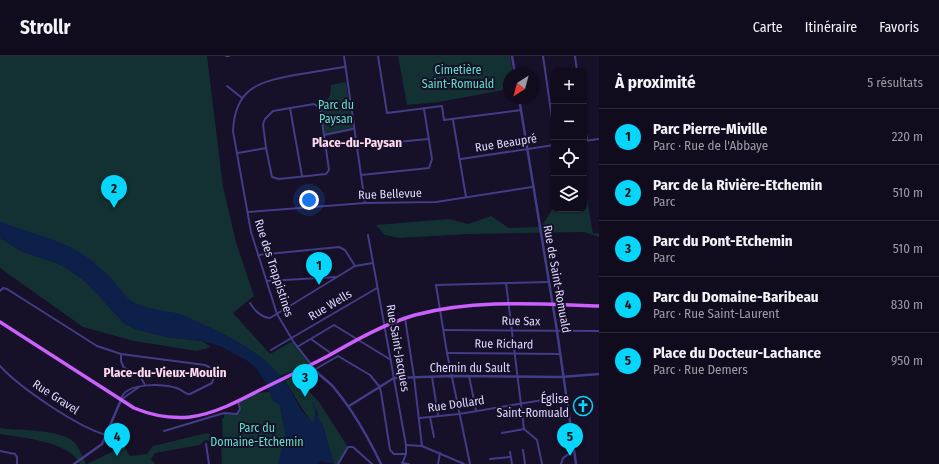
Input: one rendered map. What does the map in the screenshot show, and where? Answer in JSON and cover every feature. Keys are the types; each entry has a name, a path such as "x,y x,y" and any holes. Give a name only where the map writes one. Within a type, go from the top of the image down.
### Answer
{"main road":[{"path":"0,322 121,400 146,413 181,417 206,413 254,394 356,340 384,326 405,318 440,310 509,304 599,306"}],"street":[{"path":"344,56 344,67 365,203"},
{"path":"378,56 387,113 442,106 444,120 453,120 521,110"},
{"path":"512,56 514,68"},
{"path":"543,56 551,111"},
{"path":"575,56 577,68"},
{"name":"Rue des Trappistines","path":"311,365 297,347 277,314 258,255 251,232 234,131 234,120 242,98 253,87 267,80 344,67"},
{"path":"227,86 242,98"},
{"path":"314,104 320,108 328,172 326,174 278,179 272,177 263,124 265,119 273,111 290,108 314,104"},
{"name":"Rue de Saint-Romuald","path":"520,104 532,187 557,331 576,464"},
{"path":"290,108 302,176"},
{"path":"361,176 429,168 432,159 424,109"},
{"path":"453,120 461,159 466,197"},
{"path":"324,135 353,129"},
{"path":"357,146 428,139"},
{"path":"587,140 599,139"},
{"name":"Rue Beaupré","path":"461,159 551,145"},
{"path":"238,153 266,148"},
{"name":"Rue Bellevue","path":"248,212 365,203 436,202 491,195 532,187"},
{"name":"Rue Saint-Jacques","path":"368,235 406,445 406,454 402,463"},
{"path":"258,255 338,247 345,250 355,266"},
{"path":"250,303 256,311 267,318 277,314 355,266 373,263"},
{"path":"267,281 337,276"},
{"path":"470,464 447,352 436,285 548,282"},
{"path":"506,283 524,429 537,440 542,464"},
{"path":"0,291 3,288 7,289 94,345 121,354 202,364 209,367 214,377 212,383 189,395 179,389 145,385 122,394 104,442 97,449 74,464"},
{"name":"Rue Wells","path":"271,350 378,288"},
{"path":"405,318 420,418 422,446"},
{"path":"297,347 334,325 356,340 391,360"},
{"name":"Rue Sax","path":"444,330 599,331"},
{"path":"311,339 332,354"},
{"name":"Rue Richard","path":"447,352 560,354"},
{"path":"121,354 121,361 124,368 140,376 145,385"},
{"path":"314,370 338,356 370,375 382,392 390,450 394,454 406,454"},
{"path":"311,365 314,370 333,386 349,406 367,434 381,464"},
{"name":"Rue Gravel","path":"0,366 14,379 42,400 83,425 106,435"},
{"name":"Chemin du Sault","path":"349,406 394,378 452,376 564,377 599,374"},
{"path":"469,376 476,410"},
{"path":"432,377 438,415"},
{"name":"Rue Dollard","path":"420,418 459,414 567,396"},
{"path":"164,431 224,413 237,414 240,409 238,401"},
{"path":"430,417 434,437"},
{"path":"502,433 524,429"},
{"path":"206,444 208,464"},
{"path":"406,445 422,446 464,464"},
{"path":"338,464 348,447 353,447 372,464"},
{"path":"522,450 525,464"},
{"path":"561,464 563,458 574,450"},
{"path":"0,451 15,454 18,457 17,464"},
{"path":"510,452 512,464"},
{"path":"438,464 440,453"},
{"path":"490,459 510,457"},
{"path":"402,463 409,464"}],"green space":[{"path":"0,56 207,56 223,187 236,242 254,296 233,313 270,354 293,341 316,372 303,385 319,402 348,447 338,464 334,464 323,426 318,418 317,408 314,421 312,422 285,381 309,366 279,376 233,346 147,319 77,262 0,228"},
{"name":"Cimetière Saint-Romuald","path":"398,56 510,56 512,68 503,68 503,90 439,102 407,105"},
{"name":"Parc du Paysan","path":"346,82 353,129 324,135 320,108 330,96 331,85"},
{"path":"587,198 593,234 599,233 599,237 584,232 469,234 399,238 385,235 376,225 449,219 468,224 491,216 509,228 541,227 551,212 587,212"},
{"path":"0,238 21,251 66,268 85,281 125,324 136,329 167,337 202,341 211,347 197,351 134,341 83,327 0,268"},
{"name":"Parc du Domaine-Etchemin","path":"269,392 280,405 286,437 278,464 222,464 221,444 205,440 200,445 155,453 151,459 155,464 87,464 124,446 130,456 147,454 153,446 207,433 223,440 222,419 224,418 224,413 239,413 240,407 237,402 255,393"},
{"path":"0,428 40,431 61,435 70,439 76,444 86,464 80,464 74,456 56,445 33,439 0,434"}],"water":[{"path":"0,221 66,245 87,257 114,281 126,296 135,303 141,306 173,312 185,316 252,350 275,370 285,382 301,410 312,422 314,421 315,411 312,402 314,403 318,418 323,426 334,464 321,461 318,464 278,464 286,437 280,405 272,400 265,381 254,366 220,346 202,341 167,337 136,329 125,324 85,281 66,268 21,251 0,238"}],"place":[{"name":"Parc de la Rivière-Etchemin","path":"114,208"},
{"name":"Parc Pierre-Miville","path":"319,285"},
{"name":"Parc du Pont-Etchemin","path":"305,397"},
{"name":"Église Saint-Romuald","path":"583,406"},
{"name":"Parc du Domaine-Baribeau","path":"117,456"},
{"name":"Place du Docteur-Lachance","path":"570,456"}],"district":[{"name":"Place-du-Paysan","path":"357,142"},
{"name":"Place-du-Vieux-Moulin","path":"165,372"}]}
